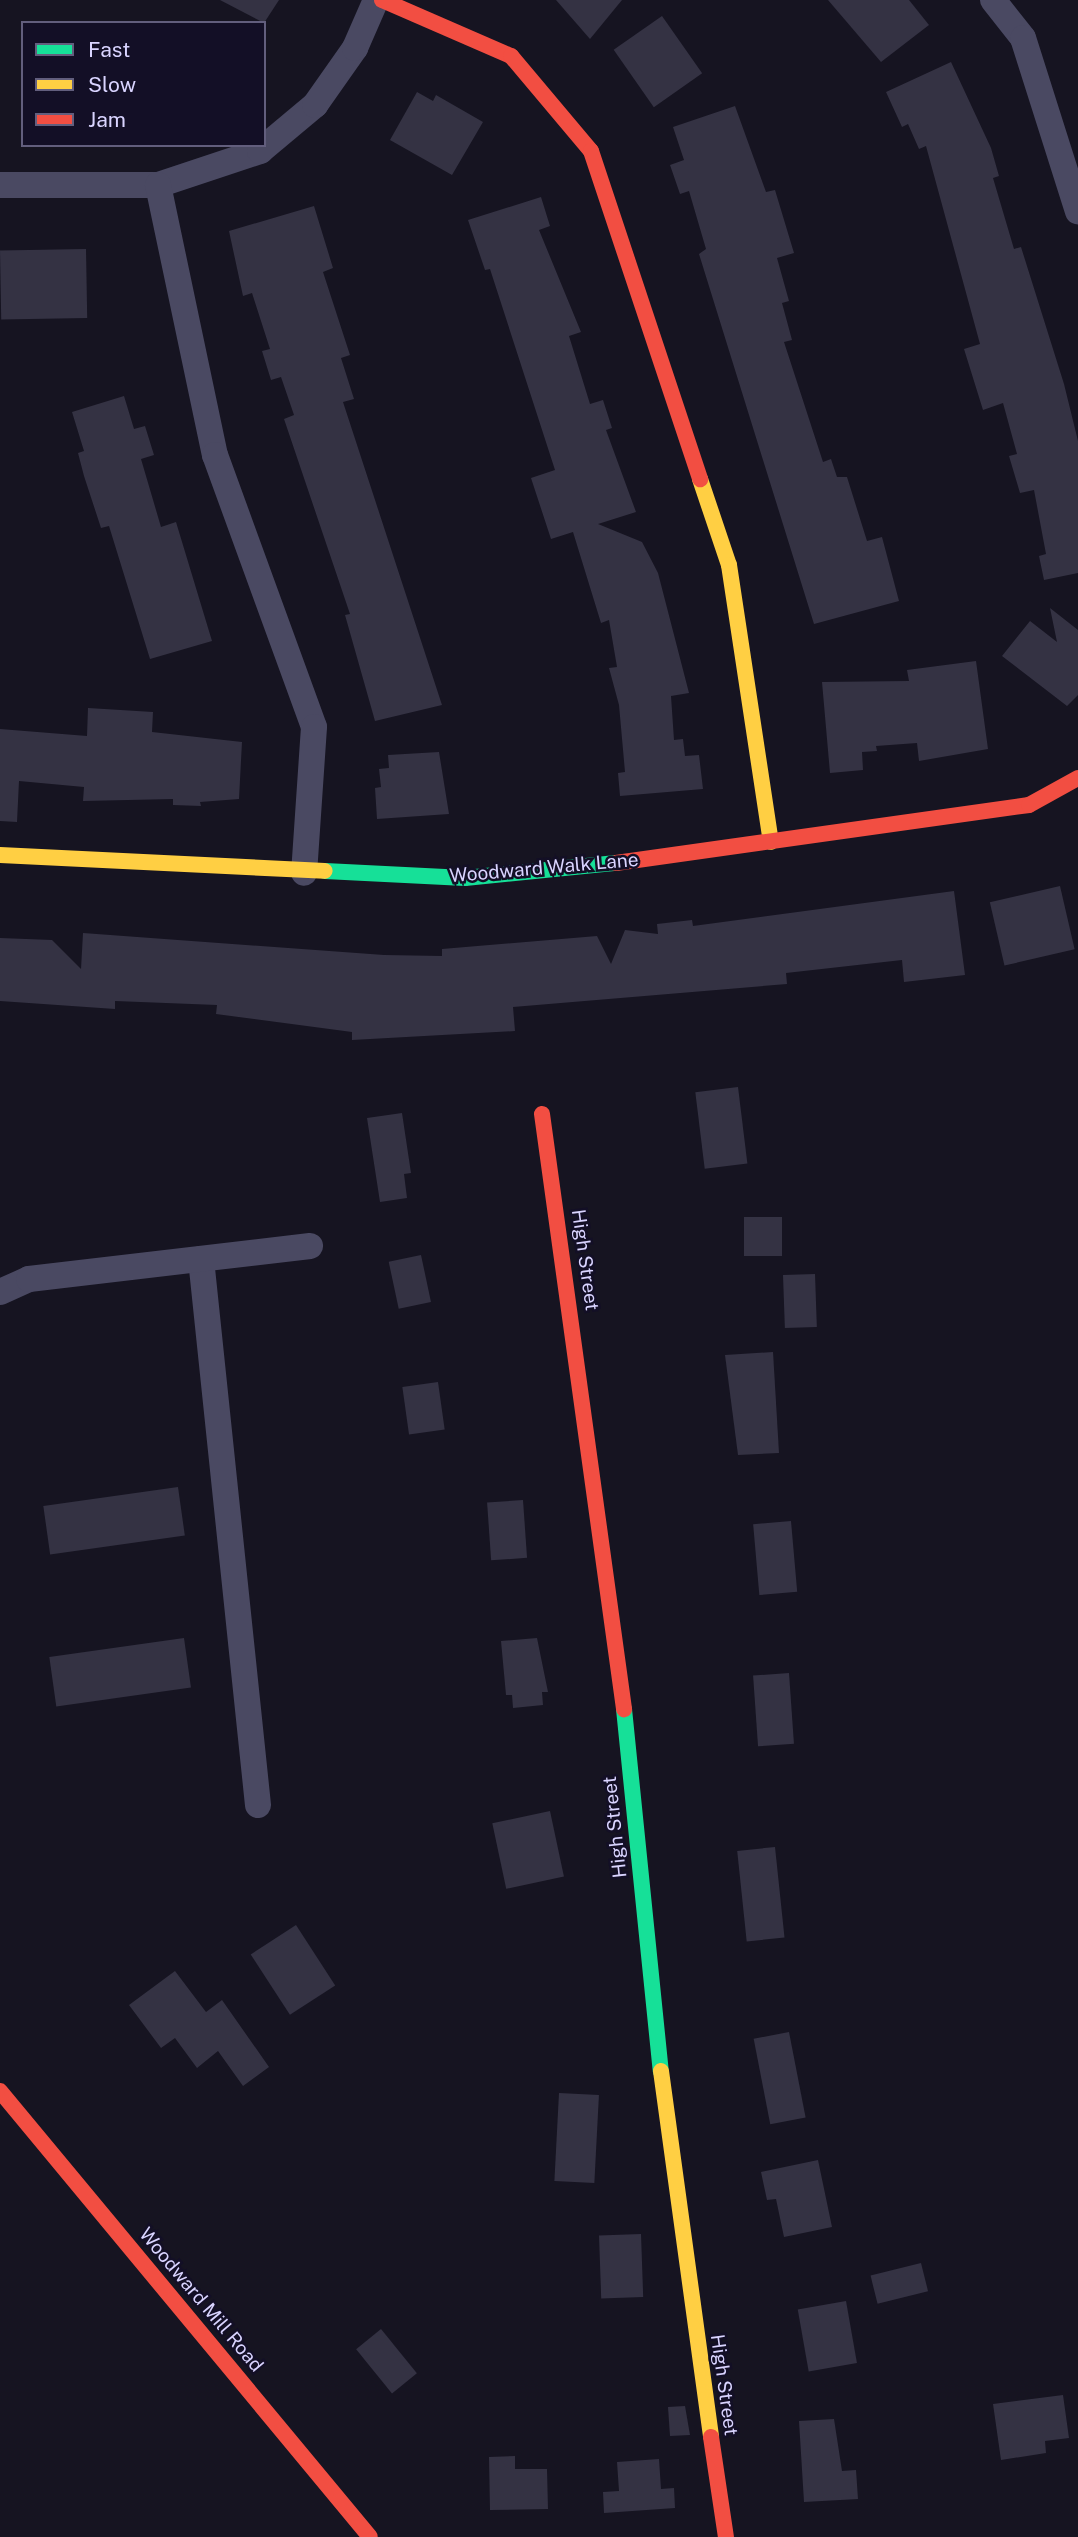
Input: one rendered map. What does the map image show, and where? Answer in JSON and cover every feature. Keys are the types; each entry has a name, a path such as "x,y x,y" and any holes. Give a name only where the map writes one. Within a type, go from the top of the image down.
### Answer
{"street":[{"path":"266,146 315,105 355,48 376,0"},
{"path":"382,0 511,55 591,151 729,565 771,842"},
{"path":"993,0 1023,38 1078,211"},
{"path":"0,185 158,185 260,151 265,147"},
{"path":"158,185 215,455 314,727 304,873"},
{"name":"Woodward Walk Lane","path":"0,855 304,873 466,878 715,853 771,842 1029,805 1078,778"},
{"name":"High Street","path":"542,1114 621,1681 673,2182 726,2537"},
{"path":"0,1293 29,1279 310,1246"},
{"path":"201,1259 258,1805"},
{"name":"Woodward Mill Road","path":"0,2091 370,2537"}],"building":[{"path":"220,0 279,0 265,21 260,21"},
{"path":"556,0 622,0 590,39"},
{"path":"828,0 909,0 929,25 881,62"},
{"path":"662,16 702,73 654,107 614,50"},
{"path":"951,62 991,148 999,176 993,178 1014,249 1021,247 1064,384 1078,441 1078,573 1044,580 1039,556 1046,554 1034,490 1020,493 1009,456 1017,454 1003,403 983,410 964,349 980,344 926,146 919,149 908,124 902,127 886,92"},
{"path":"417,92 433,101 436,95 483,122 452,175 390,140"},
{"path":"735,106 766,192 775,190 794,253 777,258 789,301 782,303 792,340 784,342 823,462 831,459 837,477 847,477 867,541 882,537 899,601 814,624 699,254 706,249 689,191 680,194 670,165 684,160 673,127"},
{"path":"541,197 550,226 539,230 581,332 569,336 590,404 603,400 612,428 606,430 636,512 598,524 642,542 658,573 689,693 671,696 674,740 683,739 685,756 699,755 703,789 620,796 618,773 625,772 619,705 609,668 617,667 609,620 601,623 573,532 551,539 531,478 555,470 490,269 485,270 468,220"},
{"path":"314,206 333,268 323,272 350,355 341,358 354,399 343,402 442,705 375,721 345,615 350,614 284,419 294,415 281,377 271,380 262,351 270,349 252,293 243,296 229,231"},
{"path":"86,249 87,318 1,319 0,251"},
{"path":"124,396 134,429 145,426 154,455 141,459 161,527 176,522 212,641 150,659 109,526 101,528 84,476 78,453 84,451 72,412"},
{"path":"1050,608 1078,630 1078,695 1067,706 1002,656 1030,621 1057,642"},
{"path":"976,661 988,749 919,761 917,743 876,746 877,751 862,752 863,770 830,773 822,682 909,681 907,670"},
{"path":"88,708 153,712 152,732 242,742 239,799 200,802 201,806 173,805 173,799 83,801 84,787 19,781 17,822 0,821 0,729 87,736"},
{"path":"439,752 449,814 377,819 375,788 381,787 379,769 389,768 388,755"},
{"path":"1060,886 1075,949 1004,966 990,902"},
{"path":"954,891 965,975 904,982 902,960 786,973 787,984 513,1007 515,1031 352,1040 352,1032 216,1014 217,1005 115,1001 115,1009 0,1001 0,938 52,940 81,969 83,933 384,955 442,956 442,949 597,936 611,964 625,930 658,934 657,924 692,920 693,926"},
{"path":"738,1087 747,1163 705,1169 695,1092"},
{"path":"402,1113 411,1173 404,1174 407,1198 380,1202 367,1118"},
{"path":"744,1217 782,1217 782,1256 744,1256"},
{"path":"421,1255 431,1302 399,1309 389,1262"},
{"path":"815,1274 817,1327 785,1328 783,1275"},
{"path":"773,1352 779,1453 738,1455 725,1355"},
{"path":"438,1382 445,1430 409,1435 402,1387"},
{"path":"178,1487 185,1536 50,1554 43,1506"},
{"path":"523,1500 527,1558 491,1560 487,1503"},
{"path":"791,1521 797,1592 759,1595 753,1524"},
{"path":"184,1638 191,1688 56,1706 49,1657"},
{"path":"537,1638 548,1692 542,1692 543,1705 513,1708 512,1695 506,1695 501,1641"},
{"path":"789,1673 794,1744 758,1746 753,1676"},
{"path":"550,1811 564,1877 506,1889 492,1823"},
{"path":"775,1847 785,1938 747,1941 737,1851"},
{"path":"296,1925 335,1985 290,2015 251,1954"},
{"path":"175,1971 206,2012 222,2000 269,2067 243,2086 218,2051 197,2068 175,2038 161,2048 129,2005"},
{"path":"789,2032 806,2117 770,2124 754,2039"},
{"path":"559,2093 599,2095 594,2183 554,2181"},
{"path":"818,2160 832,2227 784,2237 776,2199 767,2200 761,2172"},
{"path":"641,2234 643,2297 601,2298 599,2235"},
{"path":"921,2263 928,2291 878,2304 871,2276"},
{"path":"846,2301 857,2363 809,2372 798,2310"},
{"path":"381,2329 417,2373 392,2393 356,2349"},
{"path":"1063,2395 1069,2438 1045,2441 1046,2453 1001,2460 993,2404"},
{"path":"685,2406 690,2435 670,2436 668,2407"},
{"path":"834,2419 842,2471 856,2470 858,2499 804,2502 799,2421"},
{"path":"515,2456 515,2469 547,2469 548,2509 490,2510 489,2457"},
{"path":"659,2459 661,2489 674,2488 675,2508 604,2513 603,2492 619,2491 617,2462"}],"traffic: fast":[{"path":"325,871 465,878 616,863"},
{"path":"624,1709 661,2071"}],"traffic: slow":[{"path":"700,479 729,565 771,842"},
{"path":"0,855 325,871"},
{"path":"661,2071 711,2437"}],"traffic: jam":[{"path":"382,0 511,56 591,151 700,479"},
{"path":"616,863 1029,805 1078,778"},
{"path":"542,1114 624,1709"},
{"path":"0,2091 370,2537"},
{"path":"711,2437 726,2537"}]}
